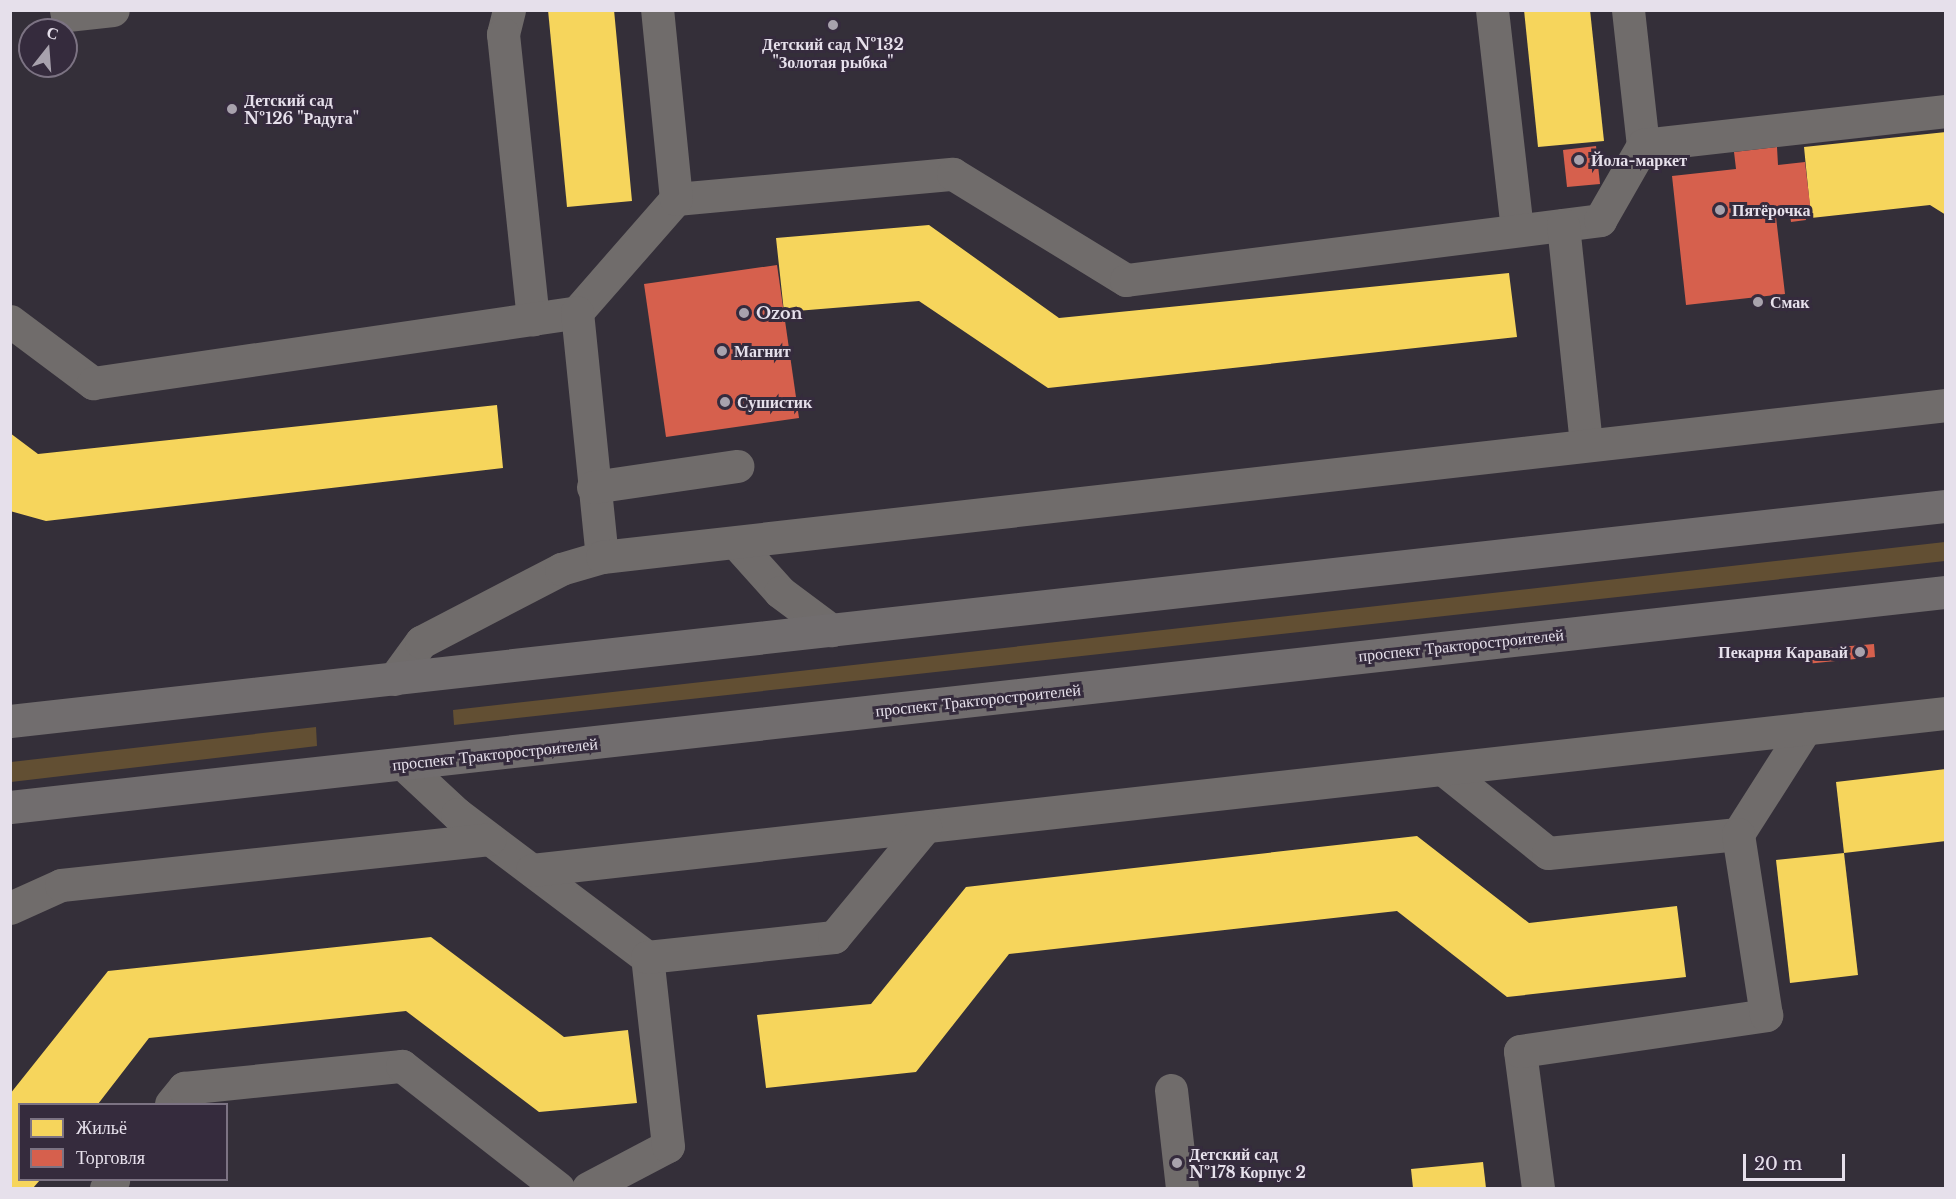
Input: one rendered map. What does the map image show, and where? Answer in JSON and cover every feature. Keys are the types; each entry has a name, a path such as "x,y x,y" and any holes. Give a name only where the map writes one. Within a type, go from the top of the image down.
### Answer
{"main road":[{"path":"10,722 1946,506"},
{"name":"проспект Тракторостроителей","path":"10,807 1946,592"}],"street":[{"path":"66,10 67,15 113,10"},
{"path":"509,10 503,34 533,319"},
{"path":"657,10 676,199"},
{"path":"1492,10 1517,230"},
{"path":"10,321 93,383 533,319 577,312 676,199 953,174 1126,280 1600,220 1643,146 1628,10"},
{"path":"1643,146 1946,111"},
{"path":"1563,225 1586,445"},
{"path":"577,312 592,487 602,557"},
{"path":"394,679 421,642 561,569 602,557 737,544 1946,405"},
{"path":"592,487 737,466"},
{"path":"737,544 780,592 831,630"},
{"path":"532,870 1946,713"},
{"path":"1538,1188 1520,1051 1766,1015 1738,834 1805,729"},
{"path":"403,764 490,839 647,957 834,937 925,827"},
{"path":"1443,769 1548,853 1738,834"},
{"path":"10,821 79,800"},
{"path":"10,908 61,885 490,839"},
{"path":"588,1188 668,1146 647,957"},
{"path":"172,1103 184,1088 402,1066 558,1188"},
{"path":"1171,1090 1182,1188"}],"shaded area":[{"path":"1945,542 1945,561 454,725 453,710"},
{"path":"316,727 317,746 11,782 11,762"}],"building: Жильё":[{"path":"548,10 614,10 632,201 567,207"},
{"path":"1524,10 1590,10 1604,141 1538,147"},
{"path":"1946,132 1946,215 1930,205 1811,218 1804,147"},
{"path":"929,225 1059,318 1509,273 1517,337 1048,388 919,301 784,312 776,238"},
{"path":"497,405 503,468 46,521 10,511 10,433 38,454"},
{"path":"1946,769 1946,841 1844,853 1836,782"},
{"path":"1417,836 1529,923 1677,906 1686,977 1507,997 1397,911 1009,954 916,1072 766,1088 757,1015 871,1004 966,887"},
{"path":"1844,853 1858,975 1790,983 1776,860"},
{"path":"431,937 564,1037 628,1030 637,1103 539,1112 406,1011 149,1038 99,1103 18,1103 18,1181 39,1181 33,1188 10,1188 10,1094 108,971"},
{"path":"1483,1162 1486,1188 1413,1188 1411,1169"}],"building: Торговля":[{"path":"1596,146 1600,184 1567,187 1563,150"},
{"path":"1777,147 1778,165 1805,162 1811,213 1805,213 1806,220 1791,222 1790,215 1776,217 1785,294 1686,305 1672,176 1736,169 1734,152"},
{"name":"Магнит","path":"777,265 799,418 666,437 644,284"},
{"path":"1874,644 1875,657 1806,664 1804,650"}],"place":[{"name":"Детский сад №132 \"Золотая рыбка\"","path":"833,25"},
{"name":"Детский сад №126 \"Радуга\"","path":"232,109"},
{"name":"Йола-маркет","path":"1579,160"},
{"name":"Пятёрочка","path":"1720,210"},
{"name":"Смак","path":"1758,302"},
{"name":"Ozon","path":"744,313"},
{"name":"Магнит","path":"722,351"},
{"name":"Сушистик","path":"725,402"},
{"name":"Пекарня Каравай","path":"1860,652"},
{"name":"Детский сад №178 Корпус 2","path":"1177,1163"}]}
